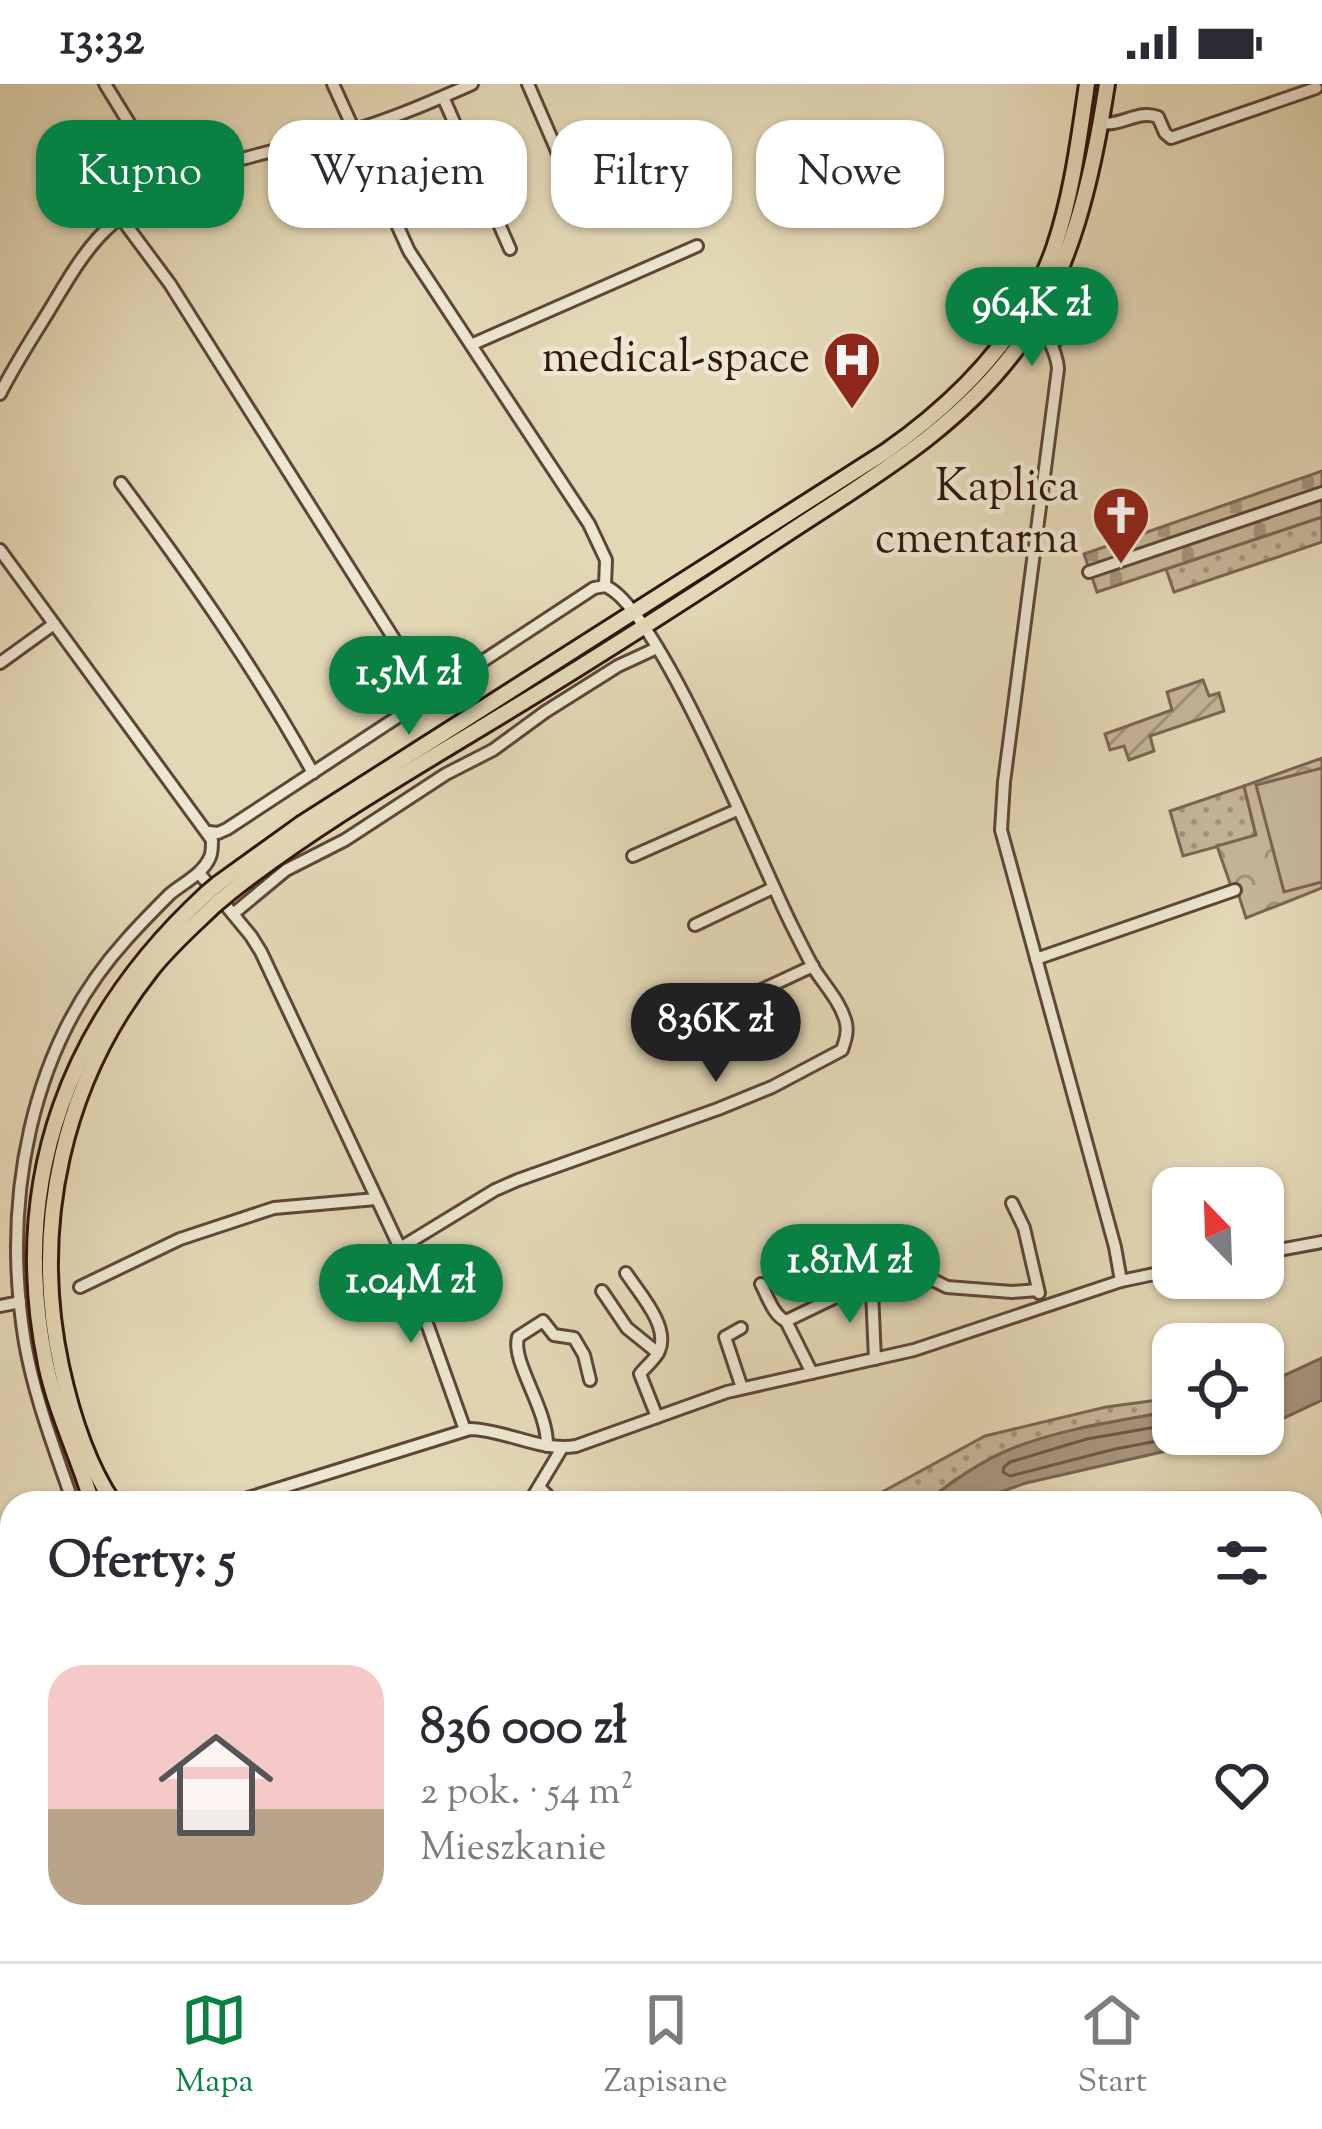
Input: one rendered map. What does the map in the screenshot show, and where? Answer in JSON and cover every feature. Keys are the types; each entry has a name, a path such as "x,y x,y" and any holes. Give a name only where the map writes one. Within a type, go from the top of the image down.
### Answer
{"main road":[{"path":"87,1491 63,1426 41,1341 34,1263 40,1188 55,1124 79,1060 133,970 176,921 638,620 914,431 970,380 1023,312 1046,268 1062,222 1087,84"},
{"path":"638,620 930,437 1042,336 1040,312 1072,236 1107,84"},
{"path":"1082,116 1090,124 1100,123"},
{"path":"104,1491 75,1417 54,1332 49,1238 55,1181 80,1095 112,1029 154,967 217,893"}],"street":[{"path":"105,84 127,120"},
{"path":"333,84 349,120"},
{"path":"380,120 472,84"},
{"path":"529,84 551,136"},
{"path":"1100,123 1150,114 1158,117 1171,138 1316,88"},
{"path":"443,97 510,249"},
{"path":"0,394 74,269 110,228"},
{"path":"129,228 170,284 430,696"},
{"path":"398,228 589,524 606,560 605,586"},
{"path":"473,344 697,246"},
{"path":"1042,336 1065,333 1072,277"},
{"path":"1023,312 1022,319 1042,336 1058,362 1000,819 1115,1246 1120,1281"},
{"path":"121,484 236,643 313,773"},
{"path":"1089,572 1322,493"},
{"path":"0,550 212,840 212,855 199,873 173,892 122,944 95,980 55,1054 28,1135 18,1222 20,1302 32,1376 69,1491"},
{"path":"209,832 222,832 594,588 605,586 614,589 638,620 697,719 773,888 845,1021 842,1050 772,1088 518,1180 400,1248"},
{"path":"0,663 53,624"},
{"path":"233,914 286,871 345,841 618,666 657,648"},
{"path":"634,856 737,810"},
{"path":"199,873 261,952 400,1248 465,1430"},
{"path":"695,925 773,888"},
{"path":"1036,959 1235,890"},
{"path":"738,1001 813,966"},
{"path":"80,1287 180,1239 274,1208 376,1198"},
{"path":"1012,1202 1024,1228 1044,1307"},
{"path":"1284,1249 1322,1242"},
{"path":"626,1273 661,1337 658,1353 640,1374 657,1417"},
{"path":"270,1491 465,1430 486,1430 562,1448 594,1441 742,1388 914,1350 1152,1274"},
{"path":"786,1321 840,1295 933,1280 947,1287 1039,1291"},
{"path":"761,1284 812,1372"},
{"path":"602,1291 627,1328 658,1353"},
{"path":"872,1292 875,1359"},
{"path":"1012,1292 1020,1316"},
{"path":"0,1306 20,1302"},
{"path":"547,1446 537,1398 515,1349 518,1337 543,1321 554,1335 574,1338 590,1380"},
{"path":"741,1328 725,1337 742,1388"},
{"path":"536,1491 562,1448"},
{"path":"539,1487 543,1491"}],"green space":[{"path":"1322,471 1322,517 1097,592 1084,554"},
{"path":"1322,517 1322,542 1174,592 1166,569"},
{"path":"1203,680 1209,696 1219,693 1224,711 1150,736 1154,751 1129,760 1124,746 1110,750 1105,734 1172,710 1167,692"},
{"path":"1322,758 1322,888 1246,918 1217,846 1256,835 1244,786"},
{"path":"1322,768 1322,882 1284,892 1256,785"},
{"path":"1244,786 1256,836 1183,856 1170,811"},
{"path":"1152,1401 1152,1415 1084,1427 956,1479 940,1491 884,1491 985,1436"}],"water":[{"path":"1322,1358 1322,1400 1284,1418 1284,1375"},
{"path":"1152,1415 1152,1454 1003,1491 941,1491 995,1456 1046,1437"}],"place":[{"name":"medical-space","path":"852,411"},
{"name":"Kaplica cmentarna","path":"1121,566"}]}
